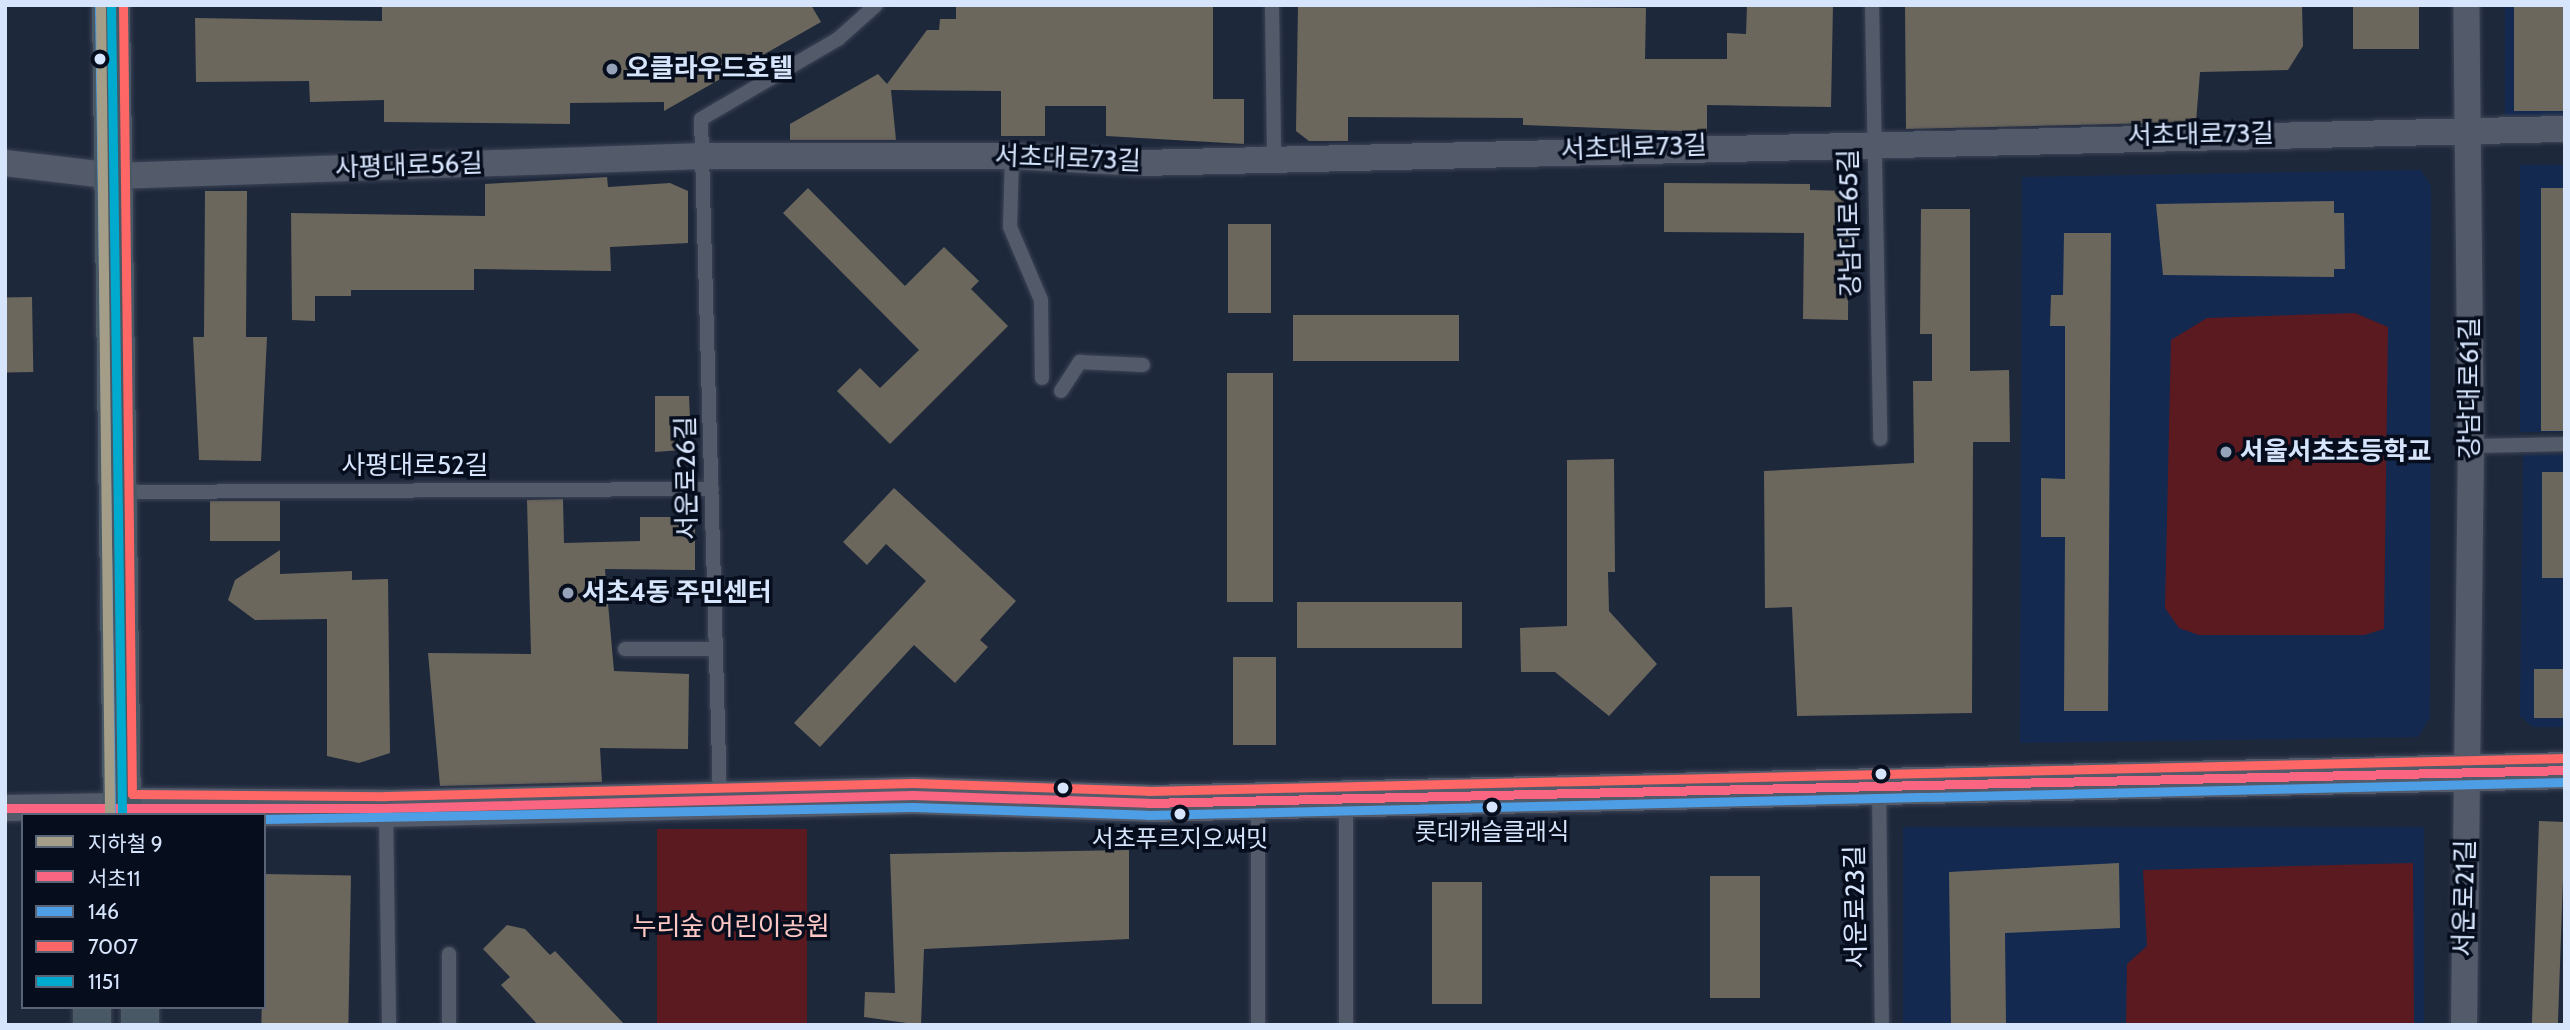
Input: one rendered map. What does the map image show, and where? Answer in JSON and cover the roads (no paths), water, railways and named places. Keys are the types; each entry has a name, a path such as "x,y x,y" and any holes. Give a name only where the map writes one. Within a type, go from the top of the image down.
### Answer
{"main road":[{"path":"111,5 120,812"}],"street":[{"name":"강남대로61길","path":"2464,771 2471,446 2466,5"},
{"name":"서초대로73길","path":"704,156 1012,156 1141,163 1274,156 1873,141 2565,129"},
{"name":"사평대로56길","path":"5,163 114,176 704,156"},
{"path":"5,808 120,812 720,799 1258,801 2565,770"},
{"name":"서운로21길","path":"2464,771 2464,1025"}],"lane":[{"name":"서운로26길","path":"720,799 701,119 829,44 876,5"},
{"path":"1272,5 1274,156"},
{"name":"강남대로65길","path":"1872,5 1880,439"},
{"path":"1012,156 1010,227 1041,300 1042,378"},
{"path":"1061,391 1080,362 1143,365"},
{"path":"2471,446 2565,443"},
{"name":"사평대로52길","path":"118,492 712,489"},
{"path":"625,649 714,649"},
{"name":"서운로23길","path":"1879,788 1882,1025"},
{"path":"1346,799 1346,1025"},
{"path":"1258,801 1258,1025"},
{"path":"386,808 388,1025"},
{"path":"449,954 449,1025"}],"metro line":[{"name":"9","path":"101,5 110,813"}],"place":[{"name":"오클라우드호텔","path":"612,69"},
{"name":"서울서초초등학교","path":"2226,452"},
{"name":"서초4동 주민센터","path":"568,593"},
{"name":"롯데캐슬클래식","path":"1492,807"},
{"name":"서초푸르지오써밋","path":"1180,814"}],"park label":[{"name":"누리숲 어린이공원","path":"731,927"}]}
